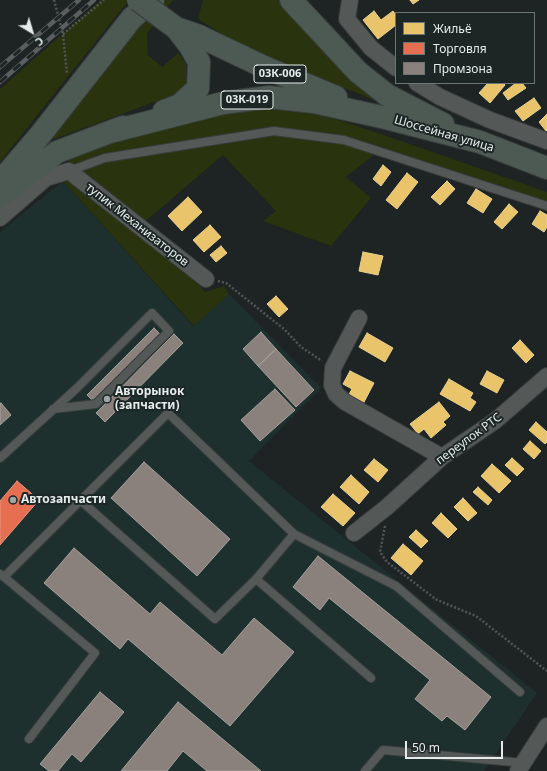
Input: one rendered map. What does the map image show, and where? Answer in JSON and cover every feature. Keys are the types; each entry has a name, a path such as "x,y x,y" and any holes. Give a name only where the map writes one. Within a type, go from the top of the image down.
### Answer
{"main road":[{"name":"03К-006","path":"138,0 176,28 199,36 264,67 386,118"},
{"path":"0,182 41,134 132,18 153,0"},
{"path":"291,0 358,72 387,95 480,142"},
{"path":"110,132 180,105 198,88 199,62 190,46 176,28"},
{"name":"03К-019","path":"0,196 57,152 110,132 223,103 269,97 314,102 386,118"},
{"name":"Шоссейная улица","path":"386,118 480,142 547,168"}],"street":[{"path":"350,0 347,19 371,48 395,67"},
{"path":"419,84 440,97 490,120 547,141"},
{"path":"0,218 46,178 69,171"},
{"name":"тупик Механизаторов","path":"69,171 206,278"},
{"path":"359,318 333,368 332,385 336,394 345,402 442,457"},
{"name":"переулок РТС","path":"354,533 387,507 442,457 495,420 547,376"},
{"path":"526,768 547,726"}],"lane":[{"path":"69,171 105,158 274,131 344,140 547,206"},
{"path":"0,458 152,313 169,331 96,404 53,409"},
{"path":"29,739 95,653 2,575 168,413 294,534 396,586 520,692"},
{"path":"80,500 215,619 256,578 294,534"},
{"path":"256,578 371,678"},
{"path":"365,771 383,750 526,768"}],"path":[{"path":"54,0 63,34 104,0"},
{"path":"206,278 226,283 284,329 301,347 333,368"},
{"path":"387,507 380,552 387,562 437,600 476,616 547,671"}],"shaded area":[{"path":"63,181 193,326 229,294 321,388 249,461 537,693 484,771 0,771 0,232"}],"green space":[{"path":"101,0 129,0 0,162 0,89"},
{"path":"161,0 173,0 147,34 148,55 162,67 178,53 186,64 186,84 176,94 54,139 50,136"},
{"path":"203,0 278,0 361,89 381,103 240,45 198,19"},
{"path":"295,106 384,135 547,192 547,203 381,149 346,177 371,198 331,246 263,221 276,211 223,155 141,225 205,292 224,286 229,294 194,326 63,181 68,160 122,138 230,109"}],"building: Жильё":[{"path":"410,0 419,0 413,4"},
{"path":"374,11 381,20 393,11 395,14 395,26 378,39 363,20"},
{"path":"487,84 505,85 490,103 479,93"},
{"path":"515,84 523,84 526,88 508,100 503,93"},
{"path":"534,98 541,108 523,121 515,111"},
{"path":"547,114 547,130 546,131 539,122"},
{"path":"383,165 391,172 381,186 373,179"},
{"path":"407,173 418,182 397,209 386,200"},
{"path":"447,181 455,189 440,205 431,197"},
{"path":"476,189 492,199 483,213 467,203"},
{"path":"188,197 202,212 182,231 168,216"},
{"path":"509,204 518,212 502,229 494,222"},
{"path":"540,211 547,215 547,227 544,232 532,224"},
{"path":"210,225 221,237 204,252 193,240"},
{"path":"221,246 227,253 216,262 210,255"},
{"path":"363,252 383,256 378,275 359,271"},
{"path":"276,296 288,309 279,317 267,304"},
{"path":"367,333 393,348 385,362 359,347"},
{"path":"520,340 534,355 526,363 512,348"},
{"path":"350,371 374,383 363,404 348,396 352,389 343,384"},
{"path":"487,371 504,380 497,393 480,384"},
{"path":"449,379 473,393 470,398 476,402 470,411 440,394"},
{"path":"439,402 450,416 443,422 446,425 431,438 424,429 418,434 410,424"},
{"path":"536,422 547,432 547,442 545,444 529,430"},
{"path":"530,441 541,451 534,459 523,449"},
{"path":"512,458 524,469 517,476 505,465"},
{"path":"374,459 388,470 378,482 364,470"},
{"path":"492,464 511,481 499,493 481,476"},
{"path":"351,475 369,492 359,504 340,487"},
{"path":"478,487 492,500 488,505 473,492"},
{"path":"333,494 355,513 343,526 321,507"},
{"path":"463,498 477,513 468,521 454,507"},
{"path":"441,513 457,529 448,538 432,523"},
{"path":"416,530 428,541 421,548 409,537"},
{"path":"403,544 423,561 411,575 391,558"}],"building: Торговля":[{"path":"17,481 39,500 0,545 0,501"}],"building: Промзона":[{"path":"154,328 160,334 93,401 87,395"},
{"path":"261,332 276,349 258,366 243,349"},
{"path":"174,334 183,343 105,422 96,413"},
{"path":"276,349 314,390 296,407 258,366"},
{"path":"275,389 295,410 260,441 241,420"},
{"path":"1,403 11,415 0,425 0,404"},
{"path":"144,462 230,539 197,576 111,498"},
{"path":"74,548 150,614 160,602 222,655 254,618 294,652 230,726 128,639 120,649 44,583"},
{"path":"318,556 491,697 465,730 447,716 442,721 415,699 430,680 329,598 320,610 293,587"},
{"path":"100,692 124,712 81,762 72,754 58,771 49,771 40,764"},
{"path":"178,702 261,771 207,771 183,751 167,771 121,771"}],"railway":[{"path":"0,67 79,0"},
{"path":"0,82 94,0"}],"place":[{"name":"Авторынок (запчасти)","path":"107,399"},
{"name":"Автозапчасти","path":"13,500"}]}
